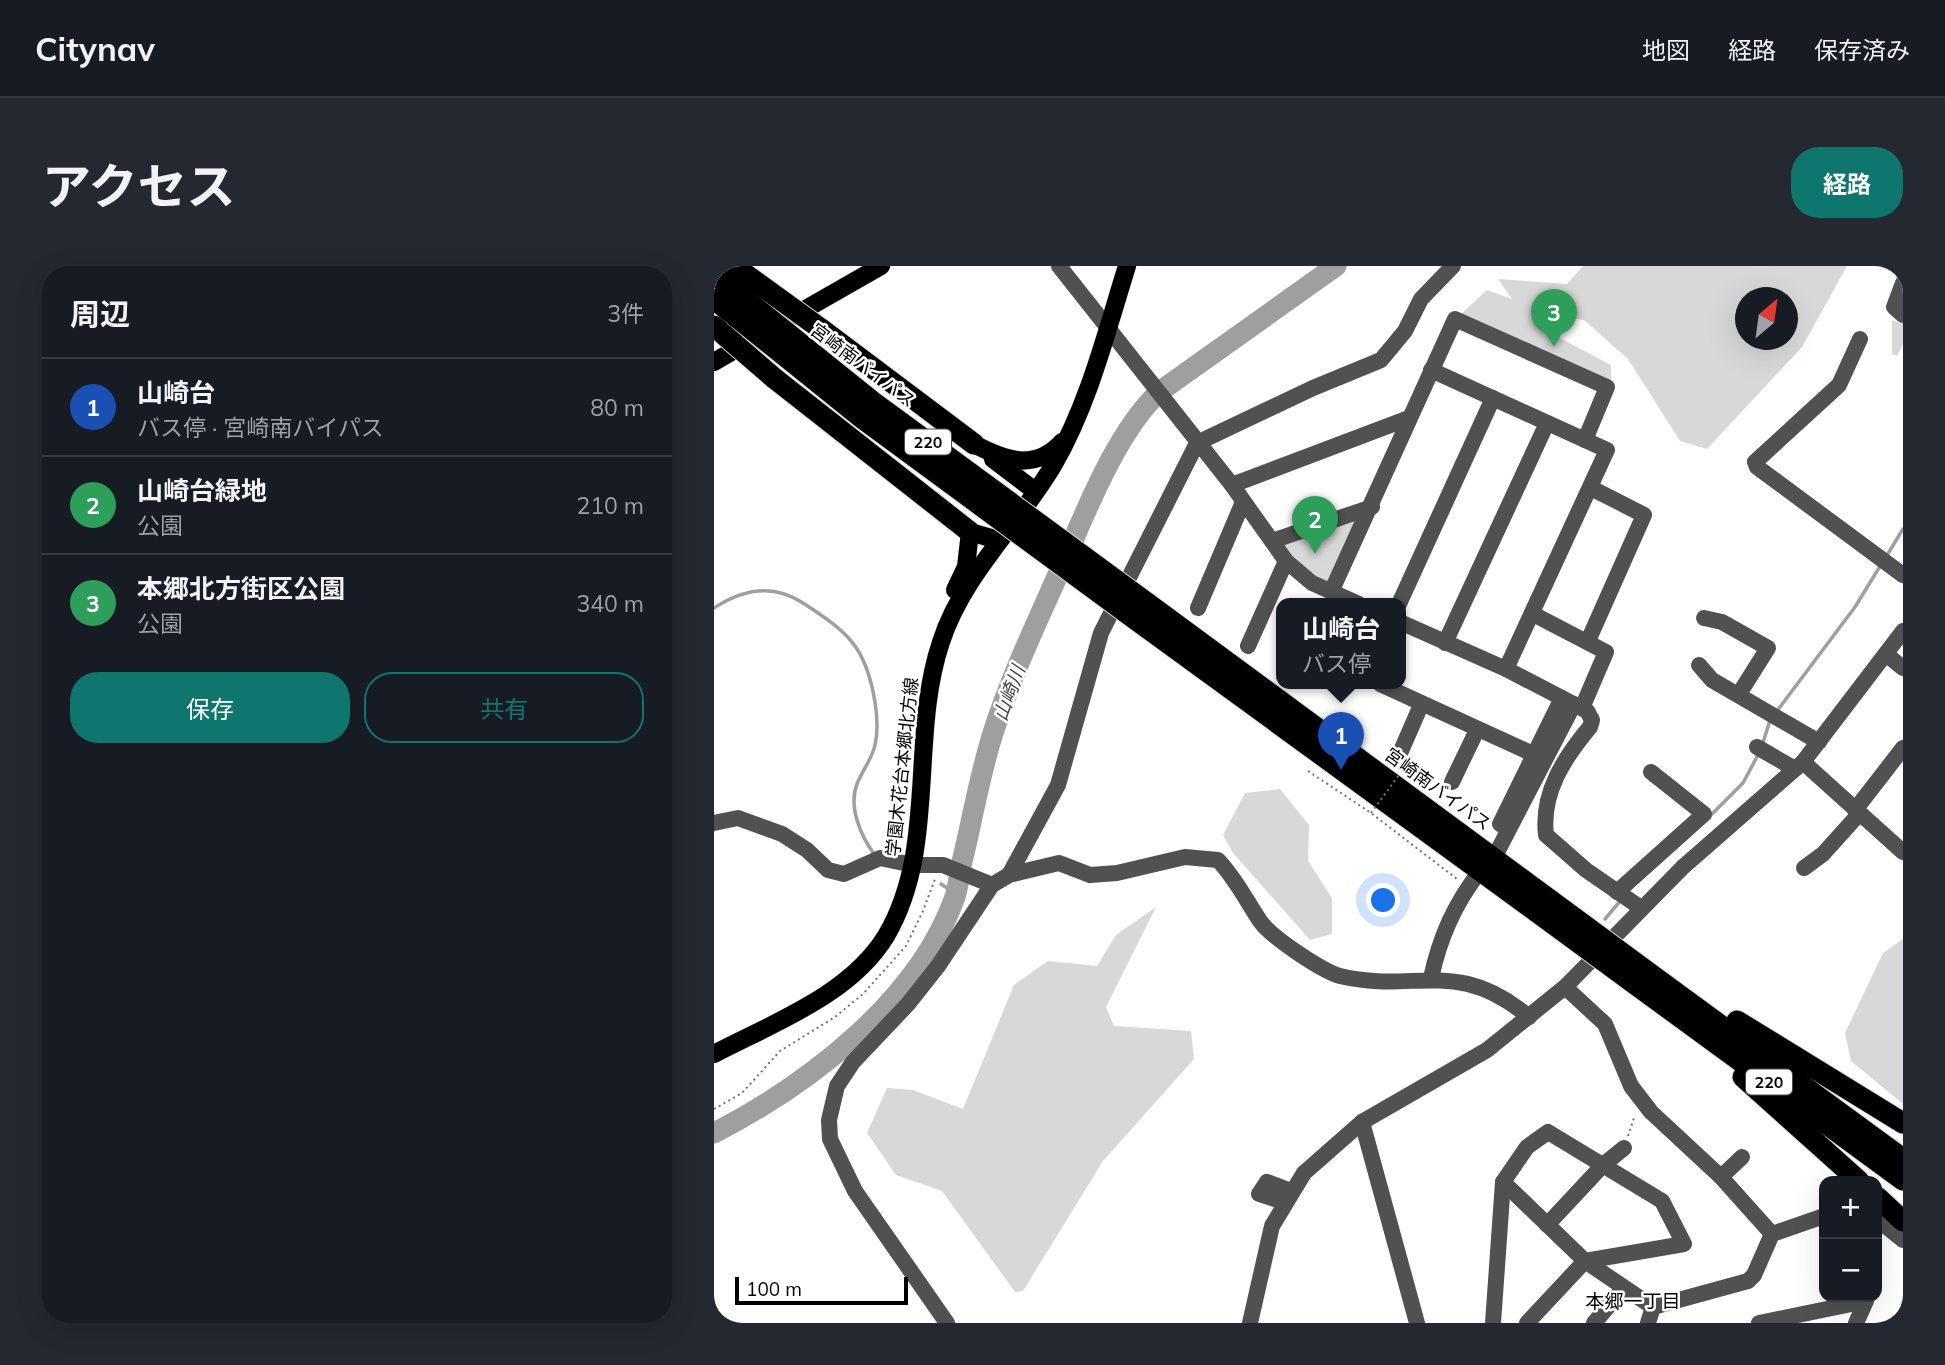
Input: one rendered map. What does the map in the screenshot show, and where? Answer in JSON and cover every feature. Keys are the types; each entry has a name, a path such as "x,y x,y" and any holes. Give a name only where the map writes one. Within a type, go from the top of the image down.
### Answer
{"highway":[{"path":"734,266 974,444"},
{"name":"宮崎南バイパス","path":"714,274 873,402 1480,872 1543,906 1673,1000 1903,1159"},
{"name":"宮崎南バイパス","path":"714,299 862,418 1141,611"},
{"path":"714,325 774,378 970,532"},
{"path":"1673,1000 1736,1020 1903,1123"},
{"path":"1673,1000 1694,1037 1852,1176"},
{"name":"宮崎南バイパス","path":"1673,1000 1903,1180"},
{"path":"1882,1202 1903,1221"}],"main road":[{"path":"714,362 881,266"},
{"name":"学園木花台本郷北方線","path":"714,1054 844,983 885,936 905,895 913,865 925,721 941,640 962,598 998,540 1035,491 1069,435 1128,266"},
{"path":"974,444 998,457 1027,461 1055,450 1069,435"},
{"path":"974,444 1035,491"},
{"path":"941,640 941,622 966,567 970,532 998,540"}],"street":[{"path":"714,325 719,302 741,266"},
{"path":"1059,266 1232,485 1286,561 1312,583 1346,598"},
{"path":"1009,875 1058,785 1101,633 1198,443 1312,388 1381,360 1405,331 1421,299 1453,266"},
{"path":"1903,283 1894,307 1903,315"},
{"path":"1332,590 1372,507 1455,319 1607,387 1585,440"},
{"path":"1860,339 1839,384 1755,462 1757,467 1903,575"},
{"path":"1431,370 1608,450 1506,669"},
{"path":"1402,598 1493,398"},
{"path":"1232,485 1409,418"},
{"path":"1445,643 1547,423"},
{"path":"1588,641 1644,515 1591,488"},
{"path":"1198,608 1243,502"},
{"path":"1272,541 1372,507"},
{"path":"1248,646 1286,561"},
{"path":"1430,978 1439,942 1454,909 1480,872 1573,703 1606,652 1533,614"},
{"path":"1704,618 1722,622 1768,648 1739,694"},
{"path":"1406,624 1506,669 1573,703 1592,720 1555,777 1545,820 1546,835 1586,870 1641,908"},
{"path":"1250,1323 1272,1226 1287,1197 1304,1173 1362,1122 1488,1050 1565,987 1641,908 1799,766 1903,631"},
{"path":"1886,654 1903,668"},
{"path":"1699,665 1712,680 1819,742"},
{"path":"1390,689 1532,754"},
{"path":"1500,824 1532,754 1573,703"},
{"path":"1401,751 1421,705"},
{"path":"1452,782 1477,730"},
{"path":"1759,748 1799,766 1902,850"},
{"path":"1804,868 1823,854 1903,748"},
{"path":"1617,892 1704,814 1651,772"},
{"path":"714,823 738,818 782,834 807,850 828,870 844,874 880,858 913,865 943,864 992,885"},
{"path":"947,1323 855,1191 830,1139 829,1120 837,1086 853,1062 908,1004 938,966 992,885 1009,875 1059,863 1090,875 1117,873 1185,857 1218,860 1236,879 1262,924 1299,953 1338,975 1379,979 1430,978 1472,983 1512,1003 1529,1017"},
{"path":"1565,987 1605,1024 1638,1103 1721,1177 1772,1234"},
{"path":"1362,1122 1417,1323"},
{"path":"1493,1323 1503,1182 1527,1147 1548,1132 1662,1201 1684,1244 1585,1261 1527,1323"},
{"path":"1547,1225 1603,1165 1624,1148"},
{"path":"1721,1177 1742,1157"},
{"path":"1503,1182 1585,1261 1653,1307 1748,1281 1754,1275 1772,1234 1819,1218"},
{"path":"1882,1224 1903,1240"},
{"path":"1594,1323 1623,1289"},
{"path":"1759,1323 1866,1301 1856,1323"},
{"path":"1648,1323 1653,1307"}],"path":[{"path":"1308,771 1371,813 1480,872"},
{"path":"1371,813 1399,775"},
{"path":"1624,1148 1638,1103"}],"shaded area":[{"path":"1583,266 1847,266 1802,347 1707,449 1680,441 1628,359 1584,320 1530,312 1543,329 1611,365 1611,384 1460,315 1487,290 1512,299 1498,279 1567,284"},
{"path":"1892,320 1903,324 1903,344 1897,356 1892,354"},
{"path":"1357,518 1333,581 1323,585 1303,573 1283,544"},
{"path":"1280,789 1309,825 1308,861 1332,898 1332,934 1310,940 1233,853 1223,835 1245,793"},
{"path":"1156,907 1106,1007 1114,1026 1191,1031 1194,1059 1103,1161 1023,1291 1015,1292 942,1191 896,1175 867,1133 887,1088 913,1090 963,1109 1014,985 1048,961 1097,966 1116,935"},
{"path":"1903,939 1903,1104 1851,1061 1845,1033 1883,953"}],"waterway":[{"name":"山崎川","path":"714,1133 787,1090 856,1036 888,1004 915,971 938,935 956,894 984,766 1010,687 1096,489 1131,426 1159,392 1336,266"},
{"path":"1886,557 1903,529"},
{"path":"1777,711 1855,607 1882,563"},
{"path":"714,608 747,593 781,593 803,603 832,623 853,643 866,668 876,707 874,750 857,784 854,802 857,821 874,854"},
{"path":"1762,746 1770,720"},
{"path":"1708,818 1743,783 1759,753"},
{"path":"941,884 956,894"},
{"path":"1605,919 1621,900"}],"place":[{"name":"本郷北方街区公園","path":"1554,347"},
{"name":"山崎台緑地","path":"1315,554"},
{"name":"山崎台","path":"1341,770"}],"district":[{"name":"本郷一丁目","path":"1633,1301"}]}
